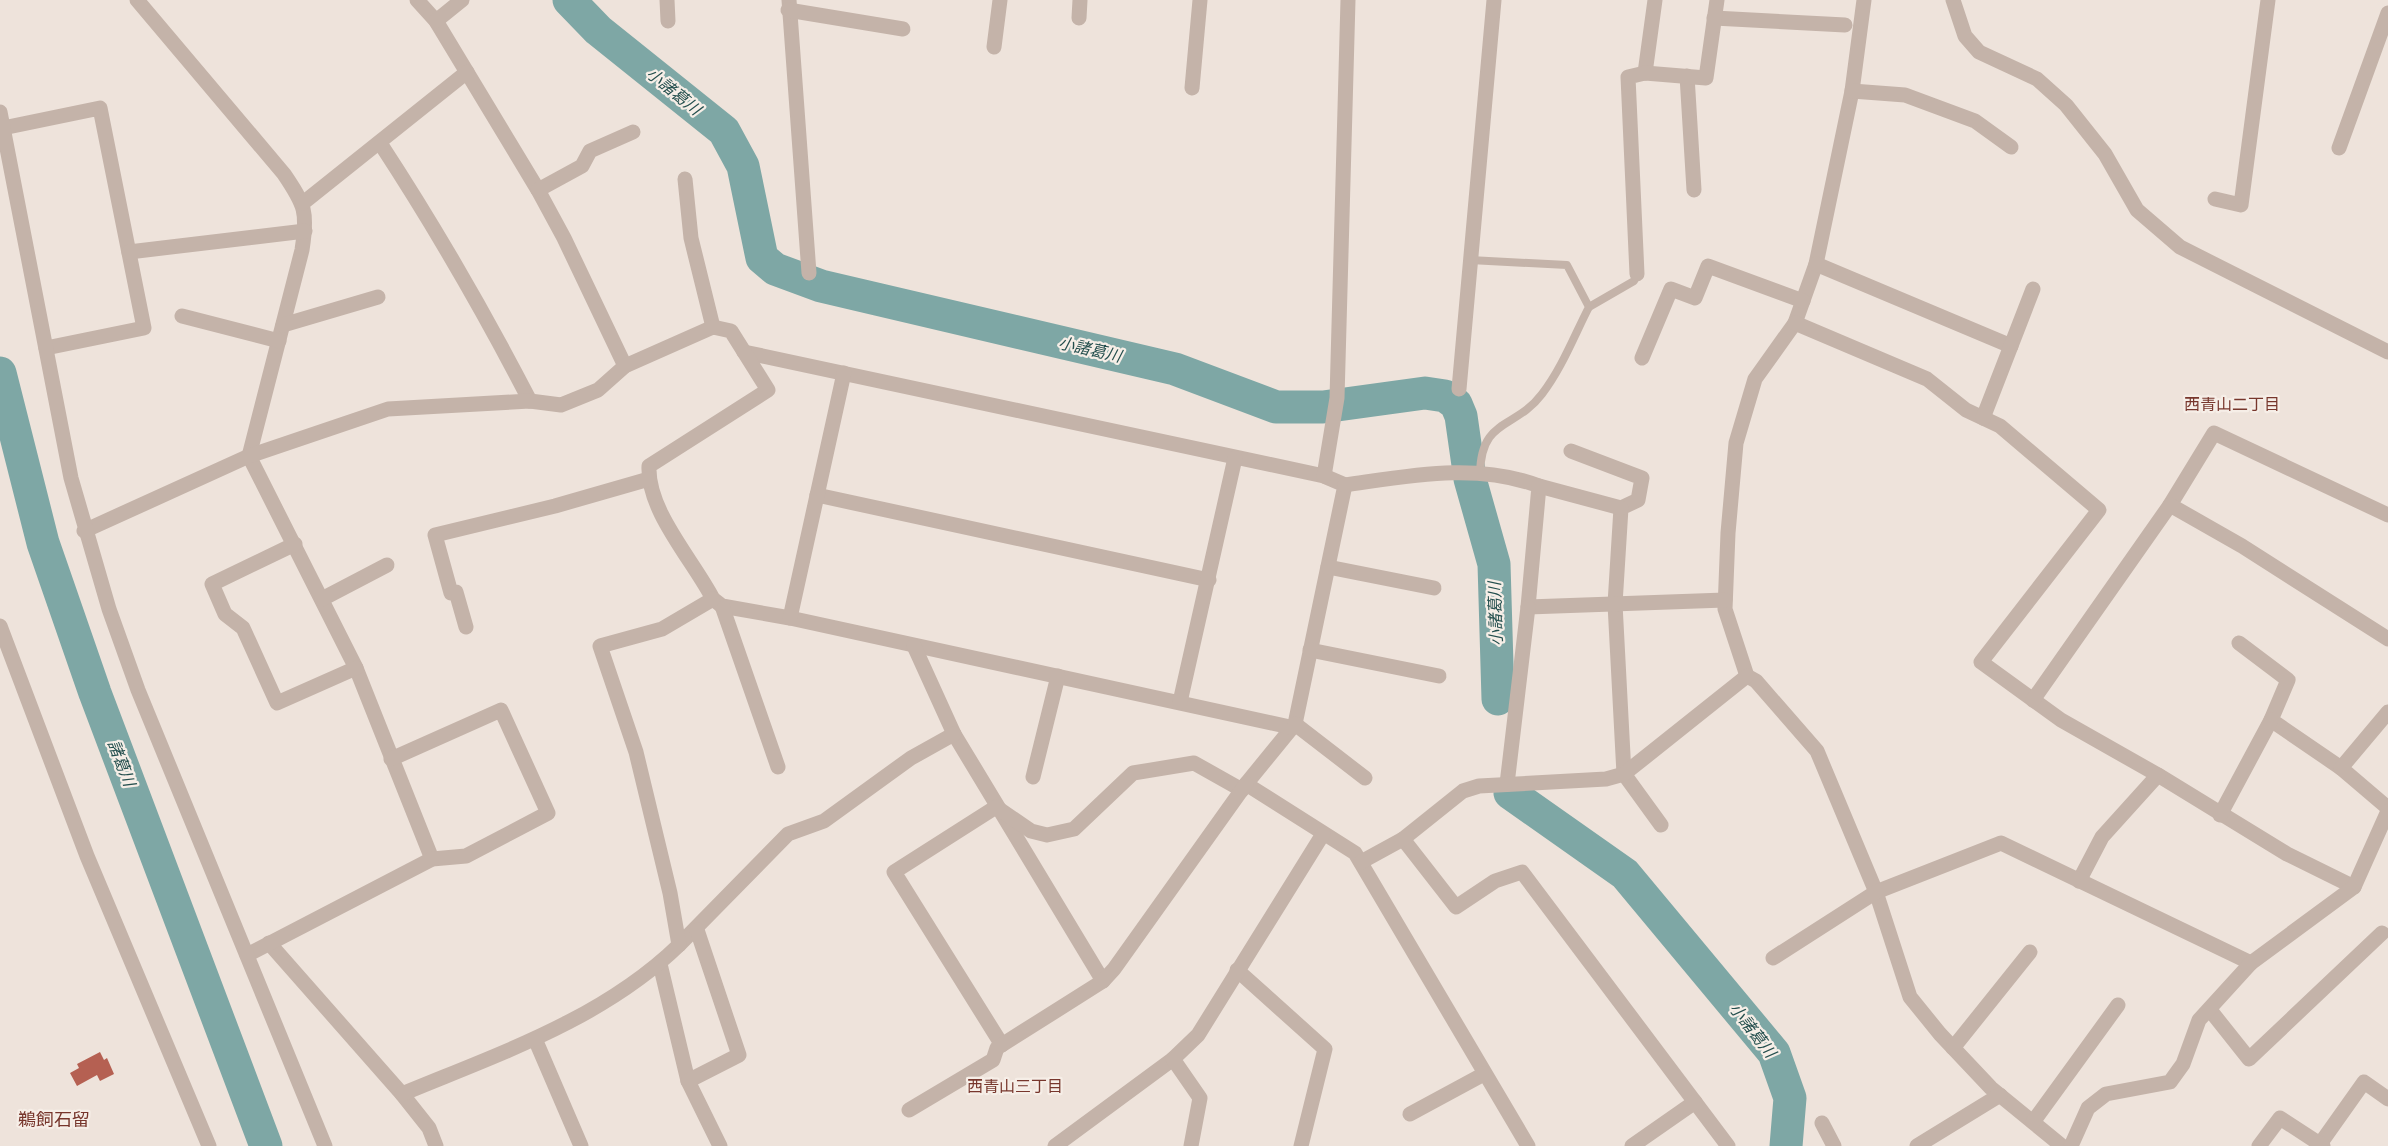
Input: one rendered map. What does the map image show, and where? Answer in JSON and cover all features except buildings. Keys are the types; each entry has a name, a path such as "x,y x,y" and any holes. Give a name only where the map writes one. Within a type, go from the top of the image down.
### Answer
{"street":[{"path":"137,0 284,174 303,202 305,231 249,456 356,668 432,860"},
{"path":"417,0 436,21 538,189 625,366"},
{"path":"436,21 462,0"},
{"path":"667,0 668,21"},
{"path":"994,47 1000,0"},
{"path":"1079,18 1080,0"},
{"path":"1192,88 1200,0"},
{"path":"1324,476 1337,398 1348,0"},
{"path":"1459,389 1494,0"},
{"path":"1645,72 1655,0"},
{"path":"1637,274 1628,77 1645,72 1706,78 1717,0"},
{"path":"1864,0 1852,92 1816,264 1795,323 1755,379 1736,443 1725,609 1747,676 1763,688 1816,752 1876,892 1910,997 1953,1048 2000,1095 2062,1146"},
{"path":"1953,0 1965,36 1979,52 2037,79 2066,105 2104,154 2137,210 2180,247 2388,352"},
{"path":"2215,199 2241,205 2268,0"},
{"path":"809,273 789,5 903,29"},
{"path":"2339,148 2388,13"},
{"path":"1714,18 1845,26"},
{"path":"303,202 467,72"},
{"path":"1687,76 1694,190"},
{"path":"1852,92 1905,95 1975,121 2011,147"},
{"path":"46,348 144,328 100,108 2,120 46,348 84,531 138,690 325,1146"},
{"path":"538,189 582,165 590,151 633,132"},
{"path":"380,143 432,222 467,282 530,401"},
{"path":"685,179 691,238 713,327"},
{"path":"129,252 305,231"},
{"path":"1816,264 2011,346"},
{"path":"1642,358 1671,289 1695,298 1708,266 1803,301"},
{"path":"1983,418 2033,289"},
{"path":"283,325 378,297"},
{"path":"182,316 279,341"},
{"path":"1795,323 1927,379 1966,410 2000,426 2099,510 1981,662 2061,720 2158,775 2287,855 2354,887"},
{"path":"84,531 249,456 388,409 530,401 561,405 598,390 625,366 713,327 730,331 768,390 649,466 648,479 664,520 717,603 778,767"},
{"path":"744,352 1324,476 1345,484 1443,471 1523,480 1621,508 1638,500 1642,478 1571,451"},
{"path":"790,618 844,373"},
{"path":"2033,700 2170,505 2214,433 2388,515"},
{"path":"1180,702 1235,458"},
{"path":"466,627 456,592 451,593 435,535 555,506 648,479"},
{"path":"909,1110 993,1060 997,1048 1103,981 1114,969 1244,787 1292,726 1345,484"},
{"path":"1507,784 1528,607 1539,486"},
{"path":"818,495 1209,580"},
{"path":"2170,505 2242,546 2387,635"},
{"path":"1621,508 1615,604 1624,774 1661,825"},
{"path":"295,544 212,584 225,614 243,628 277,703 356,668"},
{"path":"322,599 387,565"},
{"path":"1328,567 1434,588"},
{"path":"1528,607 1725,600"},
{"path":"679,945 670,892 636,752 600,646 662,630 717,603 1292,726 1365,778"},
{"path":"0,626 87,856 209,1146"},
{"path":"2220,815 2271,720 2288,680 2239,643"},
{"path":"914,646 954,734 1103,981"},
{"path":"1310,650 1439,676"},
{"path":"1034,777 1058,676"},
{"path":"1361,862 1403,839 1463,791 1479,786 1606,779 1624,774 1747,676"},
{"path":"247,955 432,860 466,856 548,813 501,710 391,759"},
{"path":"2341,768 2388,712"},
{"path":"2071,1146 2088,1108 2106,1094 2170,1082 2183,1064 2199,1020 2251,963 2354,887 2388,809 2341,768 2271,720"},
{"path":"402,1094 535,1039 586,1014 660,964 697,930 788,834 824,821 911,758 954,734"},
{"path":"996,807 1031,831 1047,835 1074,829 1133,773 1194,763 1244,787 1355,852 1528,1146"},
{"path":"2079,881 2102,837 2158,775"},
{"path":"996,807 894,872 1002,1045"},
{"path":"1055,1146 1173,1059 1198,1035 1323,834"},
{"path":"1403,839 1456,907 1495,881 1522,872 1728,1146"},
{"path":"1773,958 1876,892 2001,843 2251,963"},
{"path":"688,1081 739,1055 697,930"},
{"path":"2210,1010 2249,1059 2382,933"},
{"path":"270,943 402,1094 429,1128 436,1146"},
{"path":"1953,1048 2030,952"},
{"path":"660,964 688,1081 720,1146"},
{"path":"1237,970 1325,1049 1301,1146"},
{"path":"2033,1122 2118,1005"},
{"path":"535,1039 581,1146"},
{"path":"1173,1059 1200,1098 1191,1146"},
{"path":"1410,1114 1484,1074"},
{"path":"2259,1146 2280,1118 2321,1145 2364,1082 2388,1099"},
{"path":"1917,1146 2000,1095"},
{"path":"1632,1146 1695,1102"},
{"path":"1822,1123 1834,1146"}],"lane":[{"path":"1470,260 1567,265 1589,307"},
{"path":"1474,473 1488,437 1499,426 1528,409 1555,374 1589,307 1634,281 1637,274"}],"waterway":[{"name":"小諸葛川","path":"569,0 598,30 724,131 743,166 762,258 775,269 821,286 1175,369 1276,407 1323,407 1425,393 1445,396 1456,404 1461,416 1470,479 1494,564 1498,699"},
{"name":"諸葛川","path":"0,373 43,543 95,693 266,1146"},
{"name":"小諸葛川","path":"1510,793 1625,874 1774,1053 1790,1098 1786,1146"}],"district":[{"name":"西青山二丁目","path":"2232,404"},
{"name":"西青山三丁目","path":"1015,1086"},
{"name":"鵜飼石留","path":"54,1120"}]}
